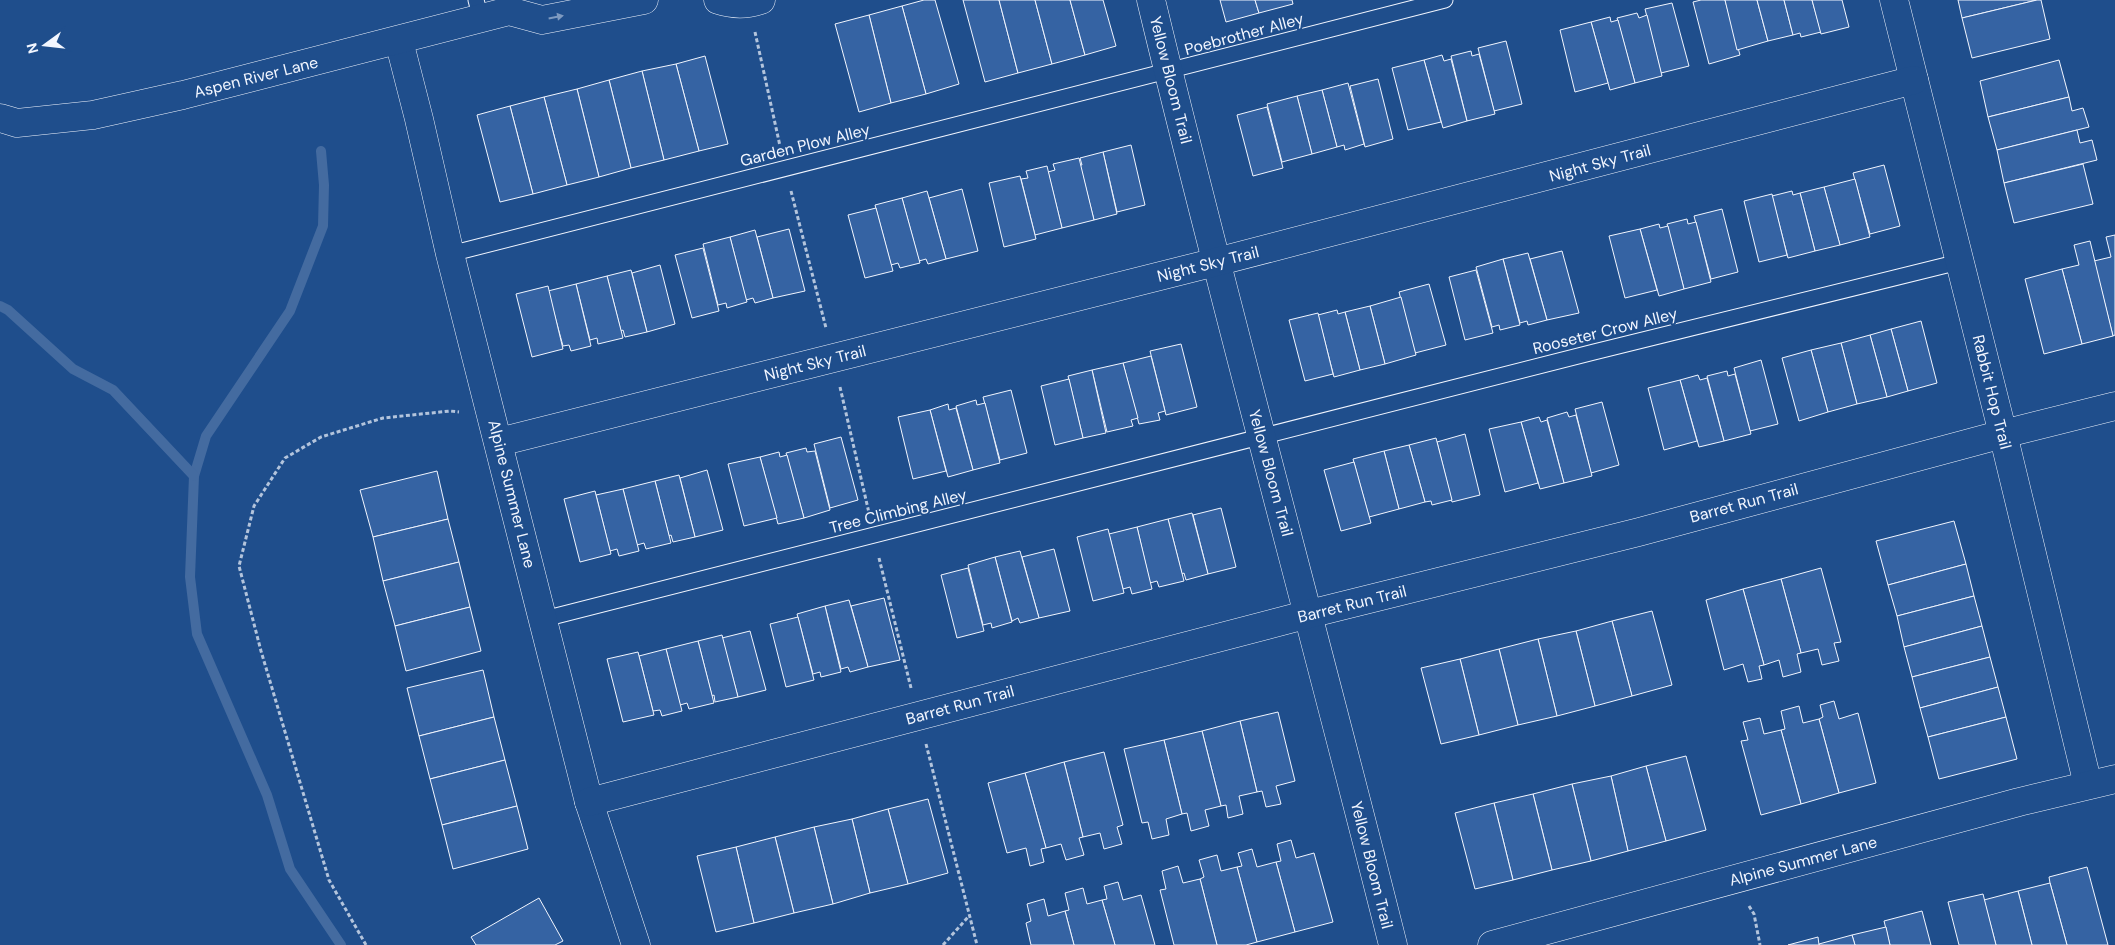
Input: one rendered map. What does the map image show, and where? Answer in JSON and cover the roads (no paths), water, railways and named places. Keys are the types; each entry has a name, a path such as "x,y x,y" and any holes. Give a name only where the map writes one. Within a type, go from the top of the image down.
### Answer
{"street":[{"name":"Aspen River Lane","path":"0,118 18,123 93,114 183,96 399,41 479,9 515,6 542,20 644,0"},
{"path":"718,0 732,5 755,2"},
{"name":"Yellow Bloom Trail","path":"1151,0 1216,262 1309,614 1393,945"},
{"name":"Rabbit Hop Trail","path":"1894,0 2003,434 2088,785"},
{"name":"Alpine Summer Lane","path":"399,41 450,254 589,802 636,945"},
{"name":"Night Sky Trail","path":"499,442 1216,262 1914,80"},
{"name":"Barret Run Trail","path":"589,802 1309,614 1648,529 2115,406"},
{"name":"Alpine Summer Lane","path":"1492,945 2018,802 2115,779"}],"lane":[{"name":"Poebrother Alley","path":"1168,72 1445,0"},
{"name":"Garden Plow Alley","path":"450,254 1168,72"},
{"name":"Rooseter Crow Alley","path":"1261,437 1959,262"},
{"name":"Tree Climbing Alley","path":"544,619 1261,437"}],"waterway":[{"path":"321,151 324,185 323,226 290,311 206,436 194,476 190,577 197,634 267,795 290,869 341,945"},
{"path":"0,306 8,310 73,369 113,390 194,476"}]}
